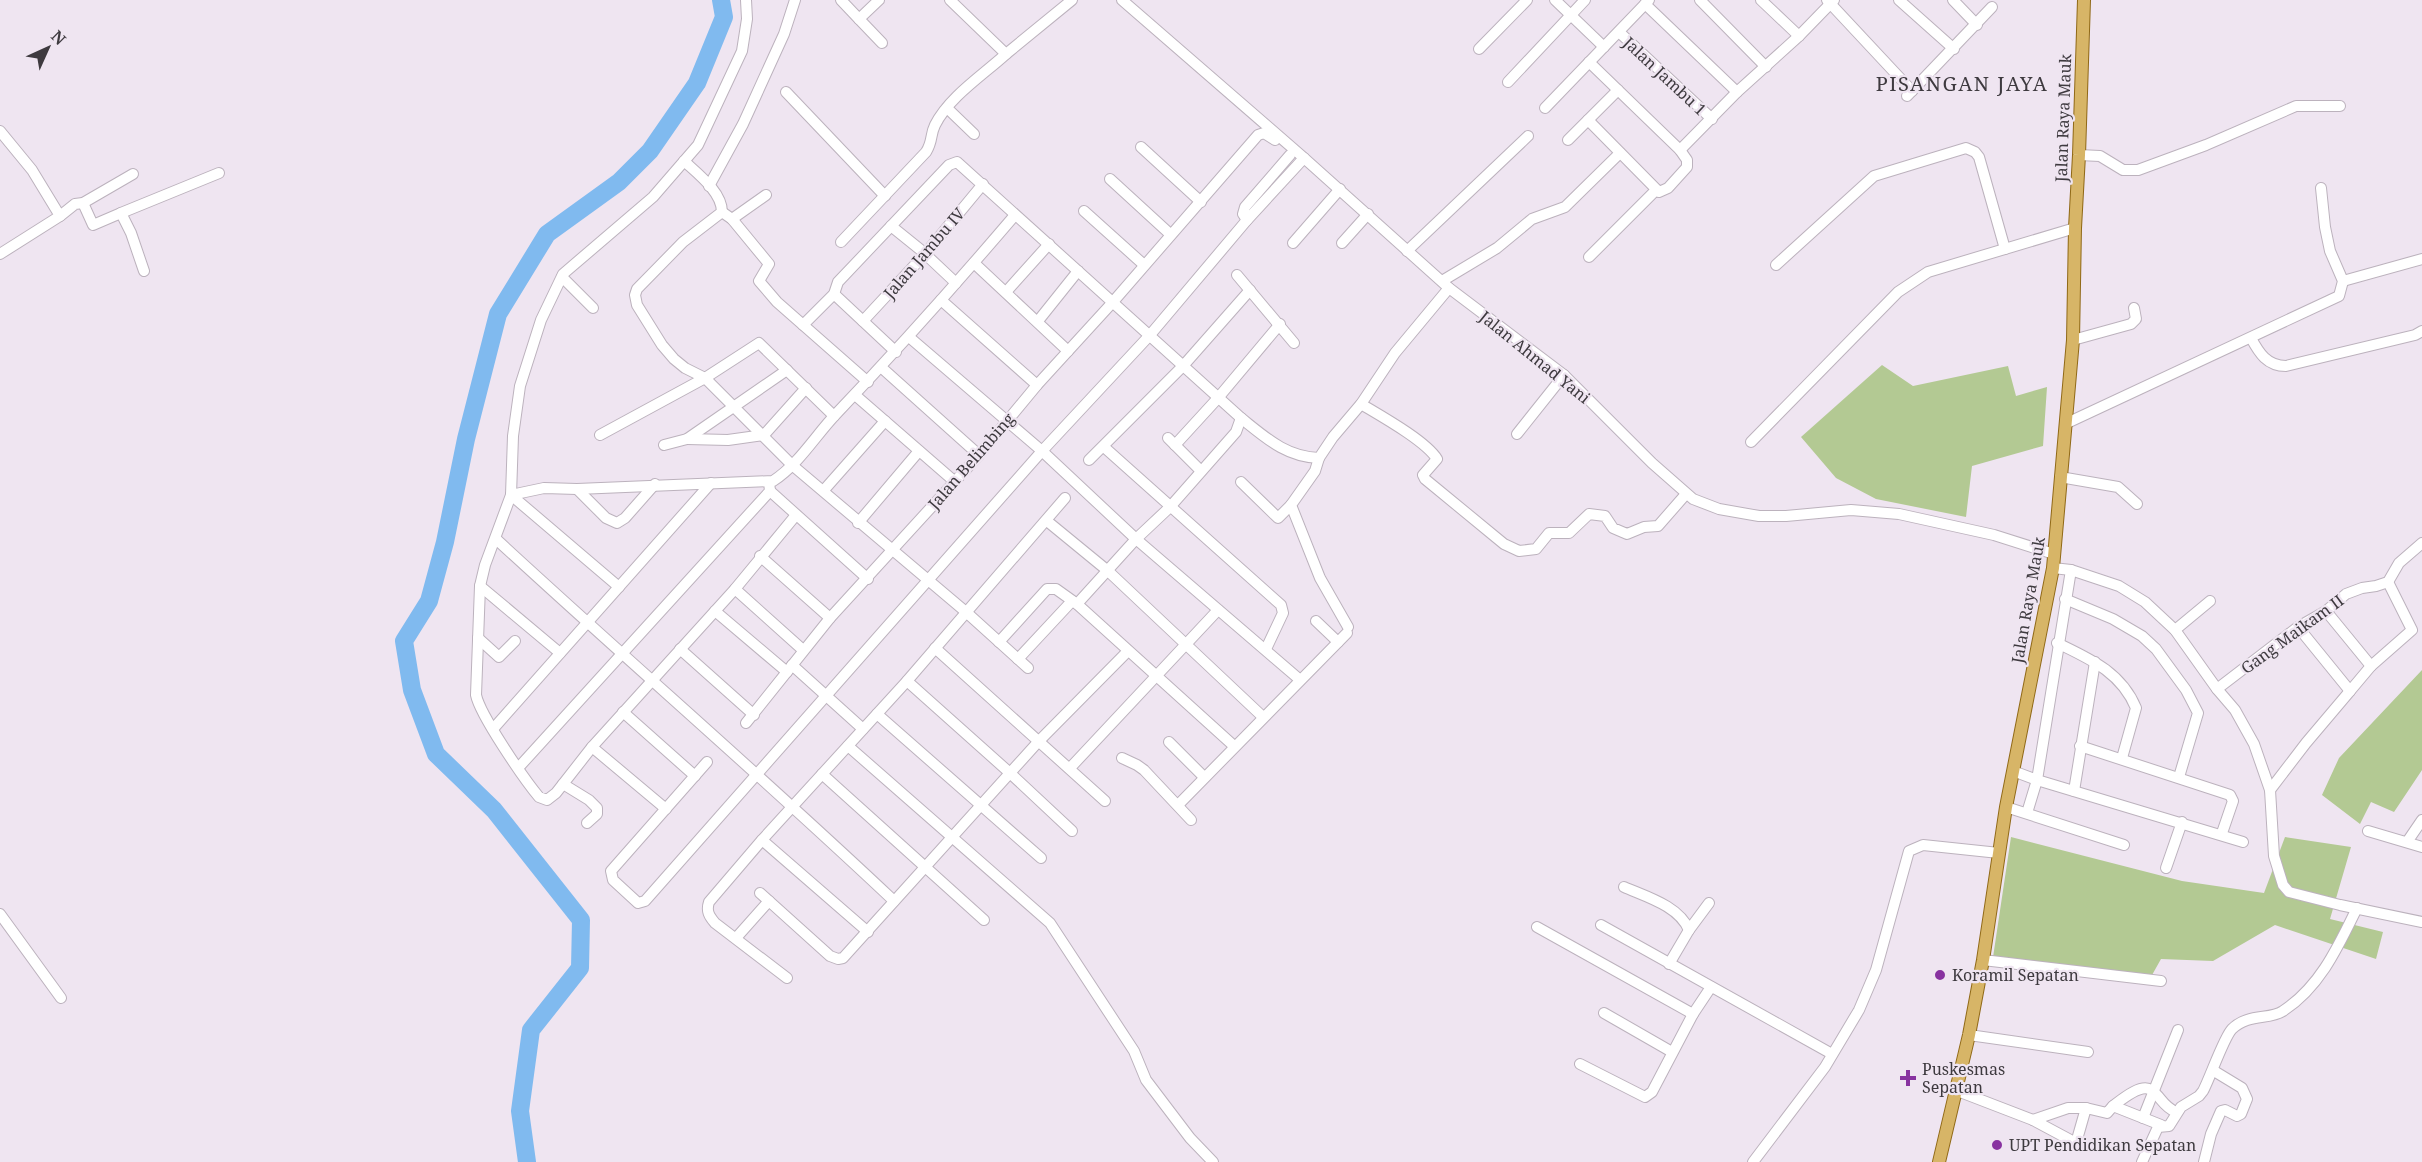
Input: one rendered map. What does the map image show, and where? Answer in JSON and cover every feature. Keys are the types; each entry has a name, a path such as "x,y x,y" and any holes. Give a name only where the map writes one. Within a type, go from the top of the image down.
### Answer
{"main road":[{"name":"Jalan Raya Mauk","path":"1939,1162 1969,1035 1983,960 2006,807 2053,568 2073,340 2074,228 2084,0"}],"street":[{"path":"746,0 747,19 742,51 698,145 653,196 561,277 541,320 520,386 513,436 511,495 485,565 480,586 476,695 480,708 493,729 542,800 547,800 556,794 592,747 735,589 796,515"},
{"path":"709,186 743,124 784,34 795,0"},
{"path":"841,0 882,43"},
{"path":"859,19 879,0"},
{"path":"950,0 1006,54"},
{"path":"841,242 930,145 934,126 947,108 1006,54 1072,0"},
{"name":"Jalan Ahmad Yani","path":"1122,0 1298,159 1340,189 1445,284 1564,375 1652,463 1693,499 1712,507 1759,516 1851,510 1899,514 1994,535 2054,554"},
{"path":"1479,49 1527,0"},
{"path":"1555,0 1604,47"},
{"path":"1508,82 1586,0"},
{"path":"1700,0 1766,67"},
{"path":"1761,0 1799,36"},
{"path":"1899,0 1954,49"},
{"path":"1953,0 1977,25"},
{"path":"1680,150 1737,92 1799,36 1830,1 1910,93 1992,7"},
{"path":"1545,108 1648,2 1737,92"},
{"name":"Jalan Jambu 1","path":"1619,32 1712,119"},
{"path":"1588,120 1656,190 1665,191 1687,167 1687,160 1680,150 1589,62"},
{"path":"1568,140 1618,90"},
{"path":"786,92 885,196"},
{"path":"2079,155 2100,156 2123,170 2138,171 2206,145 2293,107 2340,106"},
{"path":"947,108 974,134"},
{"path":"0,131 32,170 60,216"},
{"name":"Jalan Belimbing","path":"680,649 750,719 830,618 979,455 1037,385 1261,133 1279,142 1298,159"},
{"path":"1407,251 1528,136"},
{"path":"1141,147 1201,202"},
{"path":"1776,265 1874,176 1963,148 1968,148 1977,154 2005,249"},
{"path":"1241,482 1278,518 1291,505 1315,471 1319,458 1361,404 1445,284 1497,248 1532,219 1563,208 1620,153"},
{"path":"707,762 610,873 614,880 641,904 1042,451 1150,335 1298,159"},
{"path":"684,161 709,186 721,205 722,213"},
{"path":"803,325 834,294 838,282 891,226 954,163 961,164 1112,303 1275,446 1291,454 1319,458"},
{"path":"83,203 93,225 219,173"},
{"path":"0,254 75,204 83,203 133,174"},
{"path":"1110,179 1170,234"},
{"name":"Jalan Jambu IV","path":"863,321 925,254 983,184"},
{"path":"2067,423 2339,296 2343,281 2330,251 2321,188"},
{"path":"1293,243 1340,189"},
{"path":"1589,257 1656,190"},
{"path":"732,219 766,195"},
{"path":"1084,212 1143,264"},
{"path":"121,213 131,233 144,271"},
{"path":"722,213 732,219 769,264 759,281 803,325 868,382"},
{"path":"722,213 683,242 641,284 635,295 637,305 662,345 680,364 705,378 792,465 824,490 858,523 928,579 1028,668"},
{"path":"1342,243 1368,214"},
{"path":"519,767 770,486 909,338 1015,215"},
{"path":"891,226 956,283"},
{"path":"1751,442 1908,284 1928,272 2074,228"},
{"path":"1006,292 1049,244"},
{"path":"2343,281 2422,259"},
{"path":"974,263 1068,351"},
{"path":"1038,321 1078,271"},
{"path":"1238,275 1294,343"},
{"path":"561,277 593,308"},
{"path":"1089,460 1183,366 1250,290"},
{"path":"834,294 896,352"},
{"path":"941,300 1037,385"},
{"path":"2073,340 2131,324 2136,319 2134,308"},
{"path":"1200,470 1171,442 1218,398 1280,324"},
{"path":"2251,338 2263,358 2283,366 2415,335 2422,331"},
{"path":"909,338 1042,451 1136,539 1299,679"},
{"path":"600,435 705,378 759,343 834,416"},
{"path":"882,368 979,455"},
{"path":"664,446 687,439 787,370"},
{"path":"1516,434 1564,375"},
{"path":"687,439 728,440 764,435 806,388"},
{"path":"855,395 954,481"},
{"path":"1361,404 1421,442 1434,454 1437,459 1423,475 1425,480 1504,544 1519,551 1536,549 1549,533 1569,533 1589,514 1605,516 1613,528 1630,534 1644,527 1658,526 1686,494"},
{"path":"1018,659 1170,507 1200,470 1236,432 1241,418"},
{"path":"824,490 885,421"},
{"path":"1104,447 1281,604 1282,613 1266,650"},
{"path":"858,523 919,450"},
{"path":"2060,477 2118,487 2137,504"},
{"path":"511,495 544,488 577,489 655,484 711,483 770,486 796,515 868,579"},
{"path":"493,729 711,483"},
{"path":"577,489 606,518 617,523 625,518 655,484"},
{"path":"511,495 619,587"},
{"path":"787,978 709,916 706,909 715,892 907,681 1065,498"},
{"path":"1178,805 1299,679 1338,642 1347,630 1320,578 1291,505"},
{"path":"1047,521 1108,571 1263,717"},
{"path":"496,539 587,623 794,806 894,901"},
{"path":"2270,790 2371,666 2412,629 2388,582 2399,563 2422,543"},
{"path":"760,556 830,618"},
{"path":"2053,568 2071,570 2132,593 2158,612 2175,630 2235,710 2254,744 2270,790 2274,856 2283,885 2294,894 2422,922"},
{"path":"2027,813 2037,780 2057,643 2071,570"},
{"name":"Gang Maikam II","path":"2217,689 2298,627 2326,611 2346,594 2388,582"},
{"path":"480,586 560,653"},
{"path":"999,642 1047,590 1056,588 1234,746"},
{"path":"735,589 803,650"},
{"path":"2065,599 2113,619 2142,636 2156,649 2186,690 2198,713 2179,777"},
{"path":"2175,630 2210,601"},
{"path":"1070,768 1157,678 1218,610"},
{"path":"715,611 825,696 863,729"},
{"path":"2326,611 2371,666"},
{"path":"1316,621 1338,642"},
{"path":"2298,627 2350,691"},
{"path":"478,638 499,657 515,641"},
{"path":"2057,643 2095,662 2116,678 2130,695 2136,708 2122,758"},
{"path":"935,648 1105,801"},
{"path":"760,893 835,958 845,956 1010,772 1128,651"},
{"path":"2074,791 2095,662"},
{"path":"907,681 1010,772 1072,831"},
{"path":"623,712 695,776"},
{"path":"877,714 1041,858"},
{"path":"1168,742 1204,777"},
{"path":"848,746 1050,923 1134,1051 1146,1080 1191,1138 1213,1162"},
{"path":"2080,746 2179,777 2233,797 2222,833"},
{"path":"592,747 666,808"},
{"path":"1122,759 1144,770 1191,820"},
{"path":"2013,771 2074,791 2222,833 2243,842"},
{"path":"822,774 984,920"},
{"path":"563,784 589,800 597,808 597,814 587,823"},
{"path":"2006,807 2124,845"},
{"path":"2407,842 2422,820"},
{"path":"2166,868 2182,822"},
{"path":"2368,831 2422,847"},
{"path":"762,840 868,932"},
{"path":"1753,1162 1807,1092 1859,1010 1876,970 1909,851 1923,845 1999,852"},
{"path":"1624,887 1676,912 1684,919 1689,930"},
{"path":"736,938 770,901"},
{"path":"1670,964 1689,930 1709,903"},
{"path":"2113,1106 2169,1126 2176,1112 2186,1102 2199,1096 2214,1071 2228,1034 2234,1028 2262,1016 2284,1011 2317,981 2336,952 2357,908"},
{"path":"0,914 61,998"},
{"path":"1601,925 1832,1054"},
{"path":"1537,927 1693,1014"},
{"path":"1983,960 2161,981"},
{"path":"1580,1064 1645,1097 1652,1092 1693,1014 1711,987"},
{"path":"1604,1013 1672,1052"},
{"path":"2142,1118 2178,1030"},
{"path":"1969,1035 2088,1052"},
{"path":"2204,1162 2211,1134 2221,1111 2225,1110 2237,1116 2241,1114 2247,1099 2242,1088 2214,1071"},
{"path":"2033,1120 2068,1108 2086,1108 2107,1113 2124,1097 2147,1089 2152,1090 2162,1103 2176,1112"},
{"path":"1955,1090 2033,1120 2076,1143 2086,1108"},
{"path":"2142,1162 2161,1125"}],"green space":[{"path":"1882,365 1913,386 2008,366 2016,396 2047,387 2043,446 1972,466 1966,517 1876,499 1836,478 1801,437"},
{"path":"2422,670 2422,770 2394,812 2371,802 2360,824 2322,795 2339,758"},
{"path":"2011,837 2182,881 2264,893 2285,837 2351,847 2330,919 2383,932 2376,959 2275,925 2213,961 2161,959 2147,984 1992,964"}],"waterway":[{"path":"527,1162 520,1111 531,1030 580,968 581,920 494,810 436,754 412,690 404,641 429,601 445,542 466,439 498,314 547,234 619,182 650,151 697,83 724,17 721,0"}],"place":[{"name":"Koramil Sepatan","path":"1940,975"},
{"name":"Puskesmas Sepatan","path":"1908,1078"},
{"name":"UPT Pendidikan Sepatan","path":"1997,1145"}],"district":[{"name":"PISANGAN JAYA","path":"1962,83"}]}
